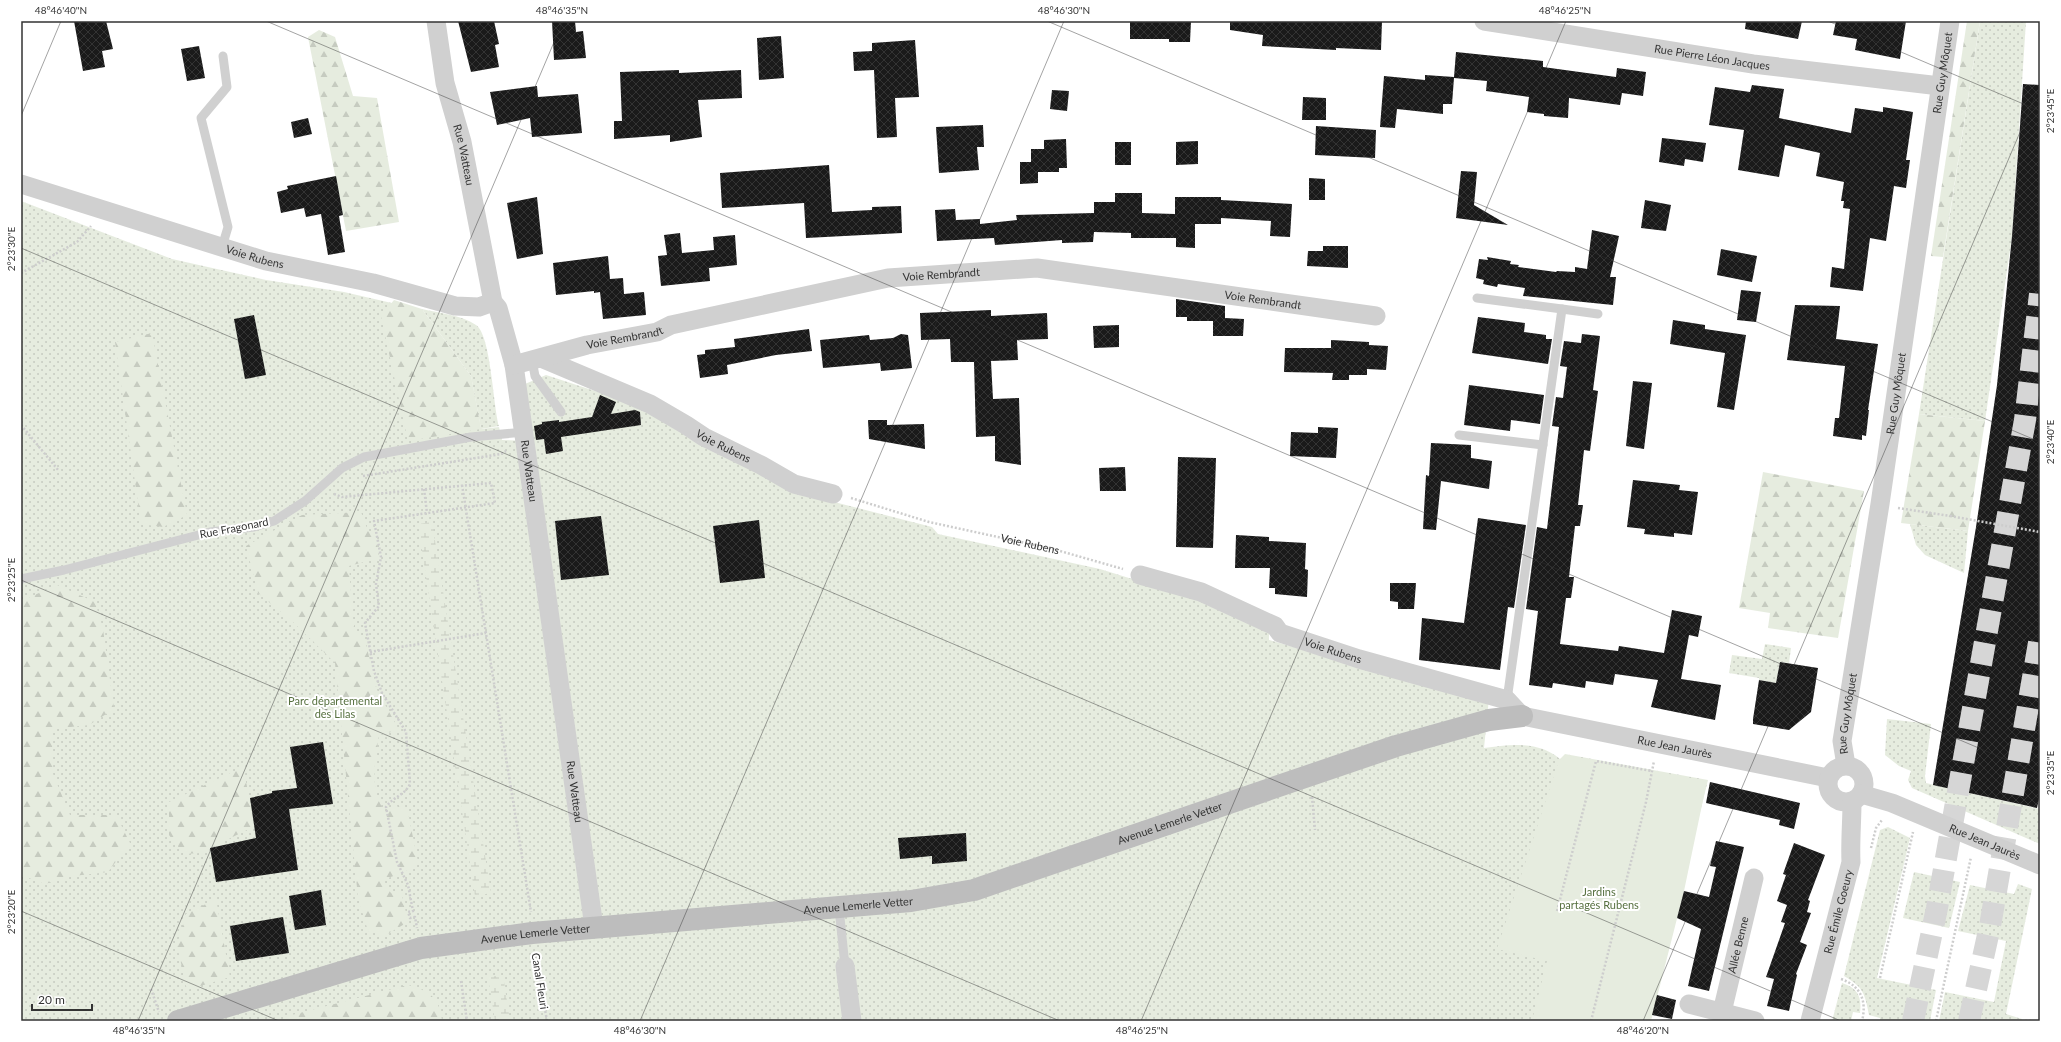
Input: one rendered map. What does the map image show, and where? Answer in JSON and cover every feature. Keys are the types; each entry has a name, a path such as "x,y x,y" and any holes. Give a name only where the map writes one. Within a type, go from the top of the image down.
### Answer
{"street":[{"name":"Rue Watteau","path":"436,21 445,84 462,142 493,302 529,361 525,432 527,456 594,927"},
{"name":"Rue Pierre Léon Jacques","path":"1484,21 1748,63 1940,86"},
{"name":"Rue Guy Môquet","path":"1846,765 1842,741 1880,504 1950,21"},
{"name":"Voie Rubens","path":"21,184 266,261 373,283 455,306 479,308 493,302"},
{"name":"Voie Rembrandt","path":"529,361 587,345 657,332 671,325 888,278 1037,268 1376,316"},
{"name":"Voie Rubens","path":"529,361 650,404 686,424 704,437 761,465 794,484 833,494"},
{"name":"Voie Rubens","path":"1140,575 1201,592 1275,626 1280,633 1359,659 1507,700"},
{"path":"1507,700 1522,716"},
{"name":"Avenue Lemerle Vetter","path":"169,1018 421,948 532,932 911,901 974,890 1396,746 1490,720 1522,716"},
{"name":"Rue Jean Jaurès","path":"1522,716 1828,778"},
{"path":"1846,765 1853,767 1862,775 1864,788 1857,798 1840,802 1835,799 1828,790 1828,778 1835,768 1846,765"},
{"name":"Rue Jean Jaurès","path":"1857,798 1892,803 2040,865"},
{"name":"Rue Émile Goeury","path":"1810,1021 1851,862 1850,838 1857,798"},
{"name":"Allée Benne","path":"1722,1012 1754,878"},
{"path":"845,966 852,1021"},
{"path":"1689,1004 1755,1021"}],"lane":[{"path":"222,247 228,227 201,118 227,87 223,56"},
{"path":"1477,298 1598,314"},
{"path":"1507,700 1562,309"},
{"path":"529,361 535,376 561,412"},
{"name":"Rue Fragonard","path":"21,579 64,570 210,532 254,527 274,521 305,501 342,468 364,458 471,437 525,432"},
{"path":"1458,435 1543,445"},
{"path":"839,908 845,966"}],"path":[{"path":"21,273 77,242 93,222 100,208"},
{"path":"21,425 59,471"},
{"path":"363,476 501,454 507,450 512,457 527,456"},
{"path":"318,490 342,497 491,483 495,503 374,520 381,557 376,584 379,606 365,623 374,671 382,693 406,732 410,784 408,790 390,802 386,807 397,862 408,885 413,911 408,912 410,918 415,917 418,930"},
{"path":"462,485 531,918"},
{"path":"424,489 427,513"},
{"name":"Voie Rubens","path":"833,494 929,522 1053,549 1140,575"},
{"path":"1880,504 2040,532"},
{"path":"370,652 486,633"},
{"path":"1557,912 1596,761 1652,770 1591,1021"},
{"path":"1312,799 1315,830"},
{"path":"1880,978 1914,830"},
{"path":"1936,1021 1972,854"},
{"name":"Canal Fleuri","path":"534,947 547,1021"},
{"path":"1838,978 1848,981 1858,988 1863,998 1864,1012 1862,1021"},
{"path":"461,981 467,1021"},
{"path":"151,989 169,1018"},
{"path":"2025,1021 2031,1021"}],"green space":[{"path":"1967,21 1980,21 1943,257 1931,256"},
{"path":"1980,21 2026,21 2012,236 1985,421 1919,414"},
{"path":"319,30 335,37 353,96 377,98 399,222 346,231 308,37"},
{"name":"Parc départemental des Lilas","path":"21,201 172,259 266,280 344,292 422,310 471,377 481,429 499,427 502,440 533,441 525,384 546,375 638,405 795,492 932,527 938,534 1100,569 1216,605 1269,633 1269,640 1347,662 1489,698 1484,748 1524,745 1543,749 1560,759 1565,754 1708,780 1648,1021 21,1021"},
{"path":"394,300 422,309 471,376 481,429 408,441 381,316"},
{"path":"422,309 464,319 476,325 481,331 485,342 491,371 499,426 481,429 471,376"},
{"path":"152,333 187,515 163,527 141,524 115,342"},
{"path":"1919,414 1985,421 1968,531 1901,523"},
{"path":"1763,472 1864,491 1838,638 1768,628 1770,613 1739,608"},
{"path":"361,512 368,531 375,532 379,558 349,566 353,620 356,632 366,644 377,690 399,730 379,735 374,775 375,784 380,803 385,812 394,806 407,808 418,862 405,872 382,880 391,893 401,891 408,922 384,936 368,931 358,898 335,663 293,622 258,593 246,546 302,515"},
{"path":"432,522 491,893 475,896 418,524"},
{"path":"1910,524 1968,531 1964,573 1925,555 1916,545"},
{"path":"57,585 95,602 103,629 114,709 89,725 52,729 53,774 70,815 116,815 130,843 108,872 73,876 45,884 21,875 21,601"},
{"path":"1765,644 1791,648 1789,663 1780,662 1776,683 1759,680 1759,678 1729,673 1732,655 1762,659"},
{"path":"1887,719 1931,724 1925,776 1926,783 2040,809 2040,844 1912,788 1908,780 1911,771 1899,766 1885,755"},
{"name":"Jardins partagés Rubens","path":"1566,755 1707,781 1684,891 1651,1021 1532,1021 1547,961 1497,949 1559,760"},
{"path":"243,767 255,826 200,853 184,854 169,835 169,802"},
{"path":"1888,827 1910,838 1877,978 1936,990 1930,1021 1880,1021 1880,1018 1869,1015 1866,1001 1859,987 1844,976 1880,830"},
{"path":"1914,872 1960,882 1949,928 1903,918"},
{"path":"2018,884 2032,889 2006,1014 2022,1019 2021,1021 1939,1021 1945,992 1994,1002 2006,941 1958,931 1970,885 2014,894"},
{"path":"216,899 230,977 187,990 177,945 186,914"},
{"path":"503,975 510,1021 495,1021 488,977"},
{"path":"1842,983 1855,990 1858,994 1860,1013 1853,1012 1851,1021 1832,1021"},
{"path":"408,985 428,993 436,1000 442,1021 288,1021 288,1016"}],"building":[{"path":"74,21 106,21 113,49 102,51 105,67 83,71"},
{"path":"458,21 494,21 499,44 495,45 499,67 471,72"},
{"path":"552,21 575,21 576,32 583,31 586,58 554,60"},
{"path":"1130,21 1191,21 1190,42 1169,42 1169,39 1130,39"},
{"path":"1230,21 1382,21 1381,50 1336,48 1336,50 1262,46 1263,35 1230,30"},
{"path":"1746,21 1802,21 1798,39 1745,29"},
{"path":"1836,21 1906,21 1900,59 1855,50 1857,39 1833,35"},
{"path":"781,36 784,78 759,80 757,38"},
{"path":"915,40 919,97 895,98 897,137 877,138 874,70 854,71 853,52 872,51 872,43"},
{"path":"199,46 205,78 187,81 181,49"},
{"path":"1456,52 1543,61 1543,67 1616,77 1617,68 1646,72 1643,96 1622,93 1620,105 1569,98 1568,118 1544,116 1544,114 1527,112 1529,97 1486,91 1487,81 1454,78 1452,104 1443,104 1443,114 1397,109 1395,128 1380,127 1384,76 1425,80 1425,75 1454,77"},
{"path":"679,70 679,73 741,70 742,98 698,100 702,137 670,142 670,135 614,139 614,121 622,121 620,72"},
{"path":"2023,84 2040,85 2040,794 2037,808 1933,785 1976,527 1997,385 2012,236"},
{"path":"1752,85 1784,89 1779,118 1851,133 1855,108 1883,112 1883,107 1913,112 1906,160 1910,160 1906,188 1894,186 1886,241 1870,238 1863,291 1830,287 1832,267 1844,269 1850,209 1843,208 1844,201 1841,201 1844,182 1816,176 1820,153 1785,145 1779,177 1738,170 1744,130 1709,125 1715,87 1750,92"},
{"path":"537,86 538,97 578,94 582,133 532,137 530,118 497,125 490,92"},
{"path":"1052,90 1069,91 1067,111 1050,109"},
{"path":"1303,97 1326,98 1326,120 1302,120"},
{"path":"308,118 312,134 294,138 291,122"},
{"path":"983,125 984,147 977,147 979,170 939,173 936,127"},
{"path":"1316,126 1376,130 1375,158 1315,155"},
{"path":"1662,138 1706,143 1703,162 1685,159 1684,166 1659,162"},
{"path":"1066,139 1067,168 1059,168 1059,172 1038,172 1038,183 1020,184 1020,162 1031,162 1031,149 1044,149 1044,140"},
{"path":"1198,141 1198,164 1176,165 1176,142"},
{"path":"1115,142 1131,142 1131,165 1115,165"},
{"path":"829,165 832,212 872,210 872,207 901,206 902,233 806,238 804,203 722,208 720,173"},
{"path":"1461,171 1477,172 1474,205 1508,225 1456,218"},
{"path":"336,176 343,215 339,216 345,252 328,255 321,214 306,217 304,208 281,213 277,192 288,189 287,186"},
{"path":"1309,178 1325,179 1325,200 1309,200"},
{"path":"1115,193 1142,193 1142,213 1175,214 1175,197 1221,197 1221,200 1292,204 1290,237 1270,236 1271,221 1221,218 1221,224 1195,224 1195,248 1176,247 1176,238 1131,238 1131,233 1094,232 1093,242 1062,243 1062,240 995,245 994,238 937,241 935,210 955,209 956,220 980,219 980,224 1017,220 1016,215 1094,213 1094,202 1115,202"},
{"path":"537,197 543,254 517,259 507,203"},
{"path":"1645,200 1671,205 1666,231 1641,228"},
{"path":"1592,230 1619,236 1610,277 1616,277 1613,305 1523,296 1525,288 1498,284 1497,287 1483,284 1484,280 1476,278 1479,259 1488,260 1487,257 1511,261 1510,264 1519,265 1518,267 1556,272 1575,272 1575,267 1587,269"},
{"path":"680,233 682,253 714,250 713,237 735,235 737,265 709,268 710,281 661,286 658,256 667,255 664,235"},
{"path":"1323,246 1348,246 1348,268 1307,266 1308,251 1323,251"},
{"path":"1721,249 1757,256 1752,282 1717,275"},
{"path":"608,256 610,279 623,278 624,294 644,292 646,315 603,319 600,292 594,293 594,291 556,295 553,263"},
{"path":"1741,290 1761,292 1756,322 1737,320"},
{"path":"1176,299 1225,306 1225,318 1244,319 1243,336 1213,336 1213,321 1187,321 1187,317 1176,317"},
{"path":"1795,305 1840,306 1836,339 1878,344 1868,410 1866,436 1862,435 1862,440 1833,436 1835,418 1839,418 1845,366 1787,360"},
{"path":"991,310 991,316 1047,313 1048,339 1017,340 1018,360 991,361 993,399 1019,398 1021,465 995,461 995,436 976,437 974,362 951,362 950,339 921,340 920,313"},
{"path":"254,315 266,375 245,379 234,319"},
{"path":"1478,317 1525,323 1524,332 1546,335 1546,339 1552,339 1548,364 1472,353"},
{"path":"1673,320 1705,325 1705,329 1746,335 1734,410 1717,407 1725,353 1670,344"},
{"path":"1119,325 1119,347 1094,348 1093,326"},
{"path":"809,329 812,351 776,355 727,365 728,374 700,378 697,355 705,354 705,350 735,347 734,339"},
{"path":"901,334 908,335 912,368 881,371 880,363 823,368 820,340 869,335 870,340 893,338"},
{"path":"1582,334 1600,336 1593,390 1598,391 1590,451 1584,450 1578,505 1583,505 1580,526 1575,526 1569,577 1574,577 1571,598 1566,598 1560,644 1618,651 1619,646 1664,653 1672,610 1702,616 1698,637 1689,635 1681,679 1721,685 1715,720 1651,707 1658,680 1615,674 1613,685 1586,681 1585,688 1553,683 1552,688 1529,685 1538,611 1526,609 1537,527 1547,529 1559,427 1552,426 1556,397 1563,398 1567,367 1560,366 1564,341 1581,343"},
{"path":"1331,340 1369,342 1369,345 1388,346 1386,370 1367,369 1367,375 1349,375 1349,380 1332,380 1333,373 1284,372 1285,348 1331,348"},
{"path":"1633,381 1652,383 1644,449 1626,446"},
{"path":"1469,385 1544,395 1540,424 1511,420 1510,431 1464,425"},
{"path":"600,395 616,402 611,414 635,410 640,412 641,425 561,437 563,451 546,454 544,439 536,440 534,426 542,424 542,422 559,420 559,422 592,417"},
{"path":"868,420 887,420 887,425 924,424 925,449 869,439"},
{"path":"1318,427 1338,428 1336,458 1290,456 1291,432 1318,433"},
{"path":"1431,443 1471,445 1471,458 1492,461 1489,489 1441,481 1436,530 1423,529 1426,475 1429,476"},
{"path":"1178,457 1216,458 1213,548 1176,547"},
{"path":"1125,467 1126,491 1100,491 1099,468"},
{"path":"1633,480 1680,485 1679,490 1698,492 1692,535 1674,533 1674,537 1644,534 1645,529 1627,527"},
{"path":"601,516 609,575 561,580 555,521"},
{"path":"1478,518 1526,525 1514,608 1508,607 1500,670 1419,660 1422,618 1464,623"},
{"path":"759,520 765,578 720,583 713,526"},
{"path":"1236,535 1269,537 1269,541 1306,543 1305,569 1308,570 1307,597 1275,594 1275,588 1269,588 1270,568 1235,568"},
{"path":"1390,583 1416,583 1414,609 1398,609 1398,602 1390,601"},
{"path":"1780,662 1818,668 1811,712 1789,730 1753,724 1759,680 1776,683"},
{"path":"323,742 333,804 289,809 298,870 216,882 210,848 256,838 250,798 272,793 272,791 297,788 290,747"},
{"path":"1710,782 1800,803 1794,829 1779,825 1780,820 1706,803"},
{"path":"966,833 967,861 932,864 932,856 900,859 898,838"},
{"path":"1716,841 1744,847 1709,991 1688,986 1701,929 1677,918 1684,891 1709,897 1716,867 1710,866"},
{"path":"1794,843 1825,855 1808,900 1810,901 1807,912 1811,913 1800,942 1807,945 1796,974 1789,1011 1767,1006 1774,979 1766,977 1785,923 1781,922 1787,905 1777,901 1786,875 1783,874"},
{"path":"321,890 326,925 295,930 289,896"},
{"path":"283,917 289,953 236,961 230,926"},
{"path":"1657,995 1676,1000 1672,1019 1652,1015"}],"tunnel":[{"path":"1913,1021 1937,908 2025,420 2040,294"},
{"path":"1969,1021 1990,926 2040,637"}]}
